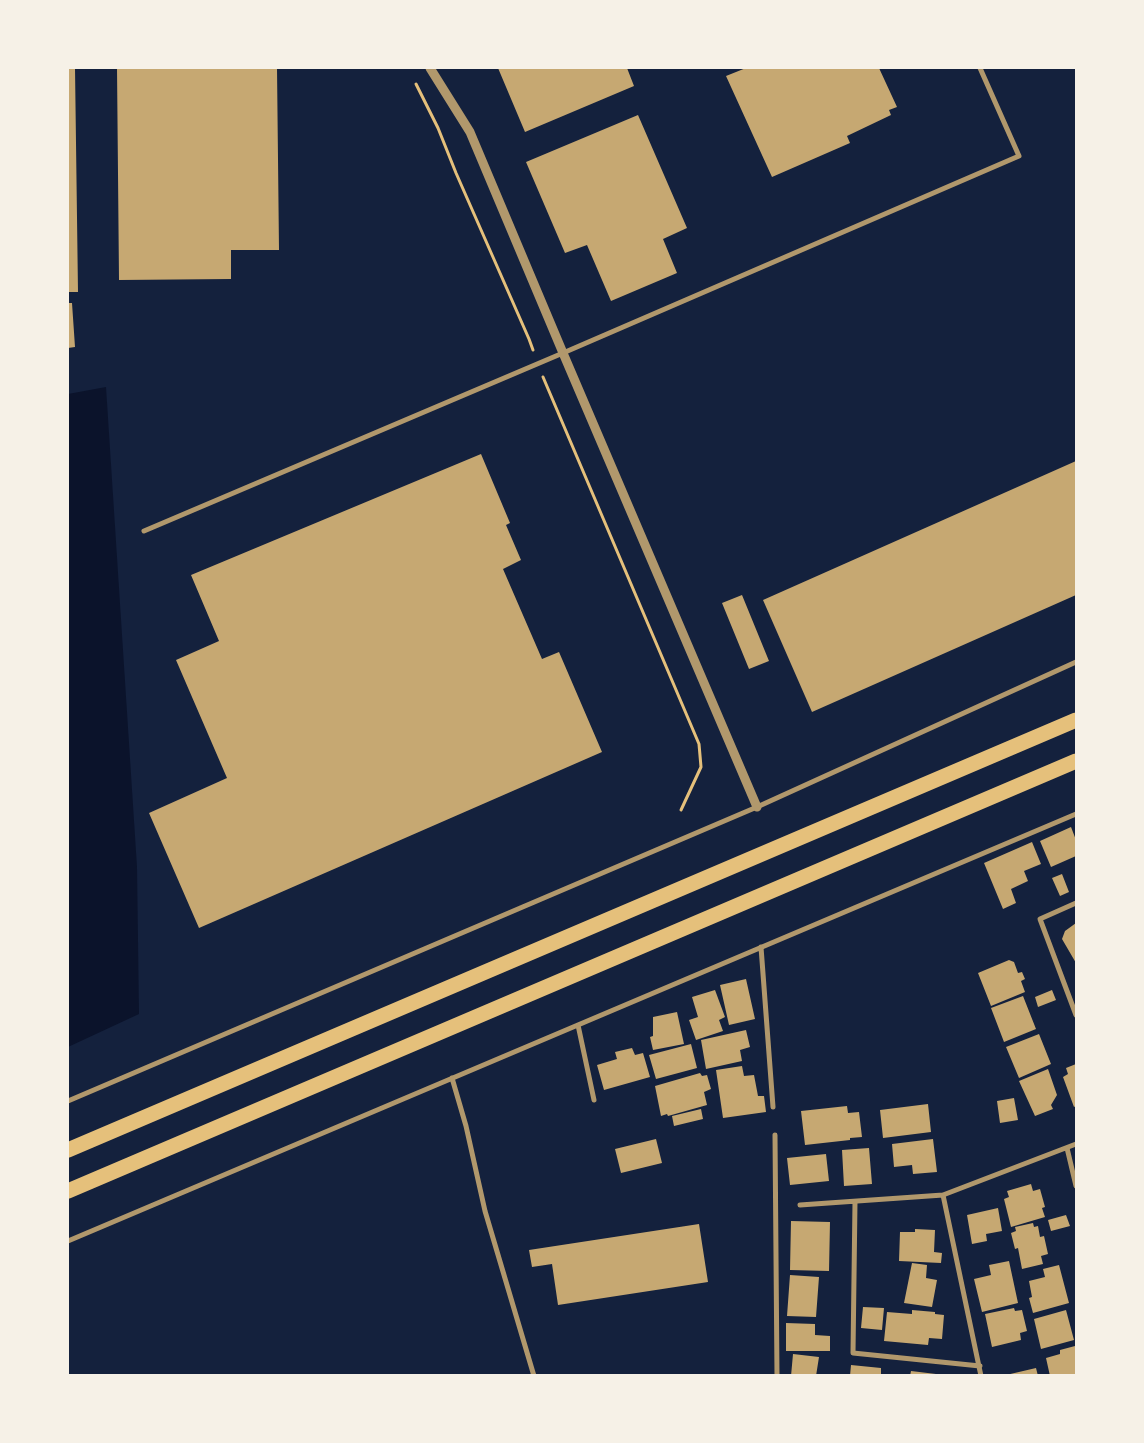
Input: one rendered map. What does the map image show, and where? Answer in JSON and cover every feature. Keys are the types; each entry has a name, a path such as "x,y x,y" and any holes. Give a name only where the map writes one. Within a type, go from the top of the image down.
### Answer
{"highway":[{"path":"68,1150 1076,720"},
{"path":"68,1191 1076,761"}],"street":[{"path":"430,68 470,132 757,807"},
{"path":"144,531 538,364 1019,156 980,68"},
{"path":"68,1101 757,807 1076,662"},
{"path":"68,1240 1076,814"},
{"path":"1076,903 1040,919 1076,1016"},
{"path":"761,948 773,1106"},
{"path":"578,1025 594,1100"},
{"path":"452,1078 466,1126 484,1211 534,1376"},
{"path":"775,1135 777,1376"},
{"path":"800,1205 943,1195 1076,1144"},
{"path":"1067,1148 1076,1186"},
{"path":"943,1195 981,1376"},
{"path":"855,1202 853,1353 980,1366"}],"path":[{"path":"413,77 438,128 529,339 548,392 699,744 702,767 682,810"}],"water":[{"path":"106,387 137,867 139,1014 68,1047 68,394"}],"building":[{"path":"68,68 75,68 78,292 68,292"},
{"path":"117,68 277,68 279,250 231,250 231,279 119,280"},
{"path":"498,68 627,68 634,86 525,132"},
{"path":"746,68 879,68 897,107 889,110 891,115 847,136 850,143 772,177 726,76"},
{"path":"638,115 687,228 663,239 677,273 611,301 587,245 565,253 526,162"},
{"path":"68,303 72,303 75,347 68,348"},
{"path":"481,454 510,523 506,525 521,560 503,569 542,659 559,652 602,752 199,928 149,813 227,778 176,660 219,641 191,575"},
{"path":"1076,461 1076,595 812,712 763,600"},
{"path":"742,595 769,661 749,669 722,603"},
{"path":"1071,827 1076,840 1076,856 1051,867 1040,841"},
{"path":"1032,842 1041,864 1024,871 1028,881 1011,889 1016,903 1003,909 984,863"},
{"path":"1062,874 1069,892 1060,896 1052,878"},
{"path":"1076,923 1076,963 1062,939 1065,931"},
{"path":"1009,960 1014,962 1018,973 1022,972 1025,979 1021,981 1025,992 991,1006 978,973"},
{"path":"746,979 755,1019 729,1025 720,985"},
{"path":"715,990 725,1017 719,1020 723,1031 696,1040 689,1020 698,1017 692,997"},
{"path":"1052,990 1056,1000 1038,1007 1035,997"},
{"path":"1023,996 1036,1029 1004,1042 991,1008"},
{"path":"677,1012 684,1044 653,1050 650,1037 653,1036 653,1017"},
{"path":"746,1030 750,1047 740,1050 742,1061 706,1069 701,1040"},
{"path":"1039,1034 1051,1064 1019,1078 1006,1047"},
{"path":"691,1044 697,1068 656,1079 649,1055"},
{"path":"632,1048 635,1055 643,1053 650,1077 604,1090 597,1065 617,1059 615,1052"},
{"path":"1076,1064 1076,1106 1074,1107 1063,1077 1068,1074 1066,1068"},
{"path":"742,1066 744,1076 754,1075 758,1096 764,1096 766,1112 723,1118 716,1070"},
{"path":"1048,1069 1057,1095 1051,1105 1053,1109 1035,1116 1019,1081"},
{"path":"700,1073 702,1076 707,1075 711,1089 704,1092 707,1105 668,1116 667,1114 661,1116 655,1086"},
{"path":"1014,1098 1018,1120 1000,1123 997,1101"},
{"path":"928,1104 931,1132 883,1138 880,1110"},
{"path":"847,1106 848,1113 859,1112 862,1137 805,1145 801,1111"},
{"path":"701,1109 703,1119 674,1126 672,1116"},
{"path":"656,1139 662,1163 621,1173 615,1149"},
{"path":"933,1139 937,1172 913,1174 912,1165 894,1167 892,1144"},
{"path":"869,1148 872,1184 844,1186 842,1150"},
{"path":"826,1154 829,1181 790,1185 787,1158"},
{"path":"1031,1184 1033,1191 1040,1189 1045,1207 1042,1208 1045,1217 1011,1227 1004,1199 1009,1197 1007,1191"},
{"path":"998,1208 1002,1231 986,1234 987,1241 972,1244 967,1215"},
{"path":"1066,1215 1070,1226 1051,1231 1048,1220"},
{"path":"791,1221 830,1222 829,1271 790,1270"},
{"path":"1033,1223 1034,1227 1038,1226 1040,1237 1044,1236 1048,1254 1041,1256 1043,1264 1022,1269 1018,1248 1015,1249 1011,1233 1016,1231 1015,1227"},
{"path":"699,1224 708,1282 558,1305 552,1264 532,1267 529,1250"},
{"path":"915,1229 935,1230 934,1252 942,1253 941,1263 899,1261 900,1232 915,1232"},
{"path":"1009,1261 1018,1303 982,1312 974,1279 991,1275 989,1265"},
{"path":"912,1263 927,1265 926,1278 937,1280 932,1307 904,1303"},
{"path":"1059,1265 1069,1303 1033,1313 1029,1298 1032,1297 1029,1281 1045,1277 1043,1269"},
{"path":"790,1275 819,1277 816,1317 787,1316"},
{"path":"863,1307 884,1308 882,1330 861,1328"},
{"path":"1014,1308 1015,1311 1022,1310 1027,1331 1020,1333 1021,1340 992,1347 985,1314"},
{"path":"912,1310 935,1312 935,1314 944,1315 942,1339 929,1338 928,1345 884,1341 887,1312 912,1314"},
{"path":"1066,1310 1074,1340 1041,1349 1034,1319"},
{"path":"786,1323 815,1324 815,1335 830,1336 830,1351 786,1351"},
{"path":"1075,1346 1076,1376 1050,1376 1046,1358 1060,1354 1060,1350"},
{"path":"793,1354 819,1357 816,1376 791,1376"},
{"path":"851,1365 881,1368 881,1376 850,1376"},
{"path":"1036,1368 1038,1376 1006,1376 1006,1375"},
{"path":"911,1371 936,1374 936,1376 910,1376"}]}
